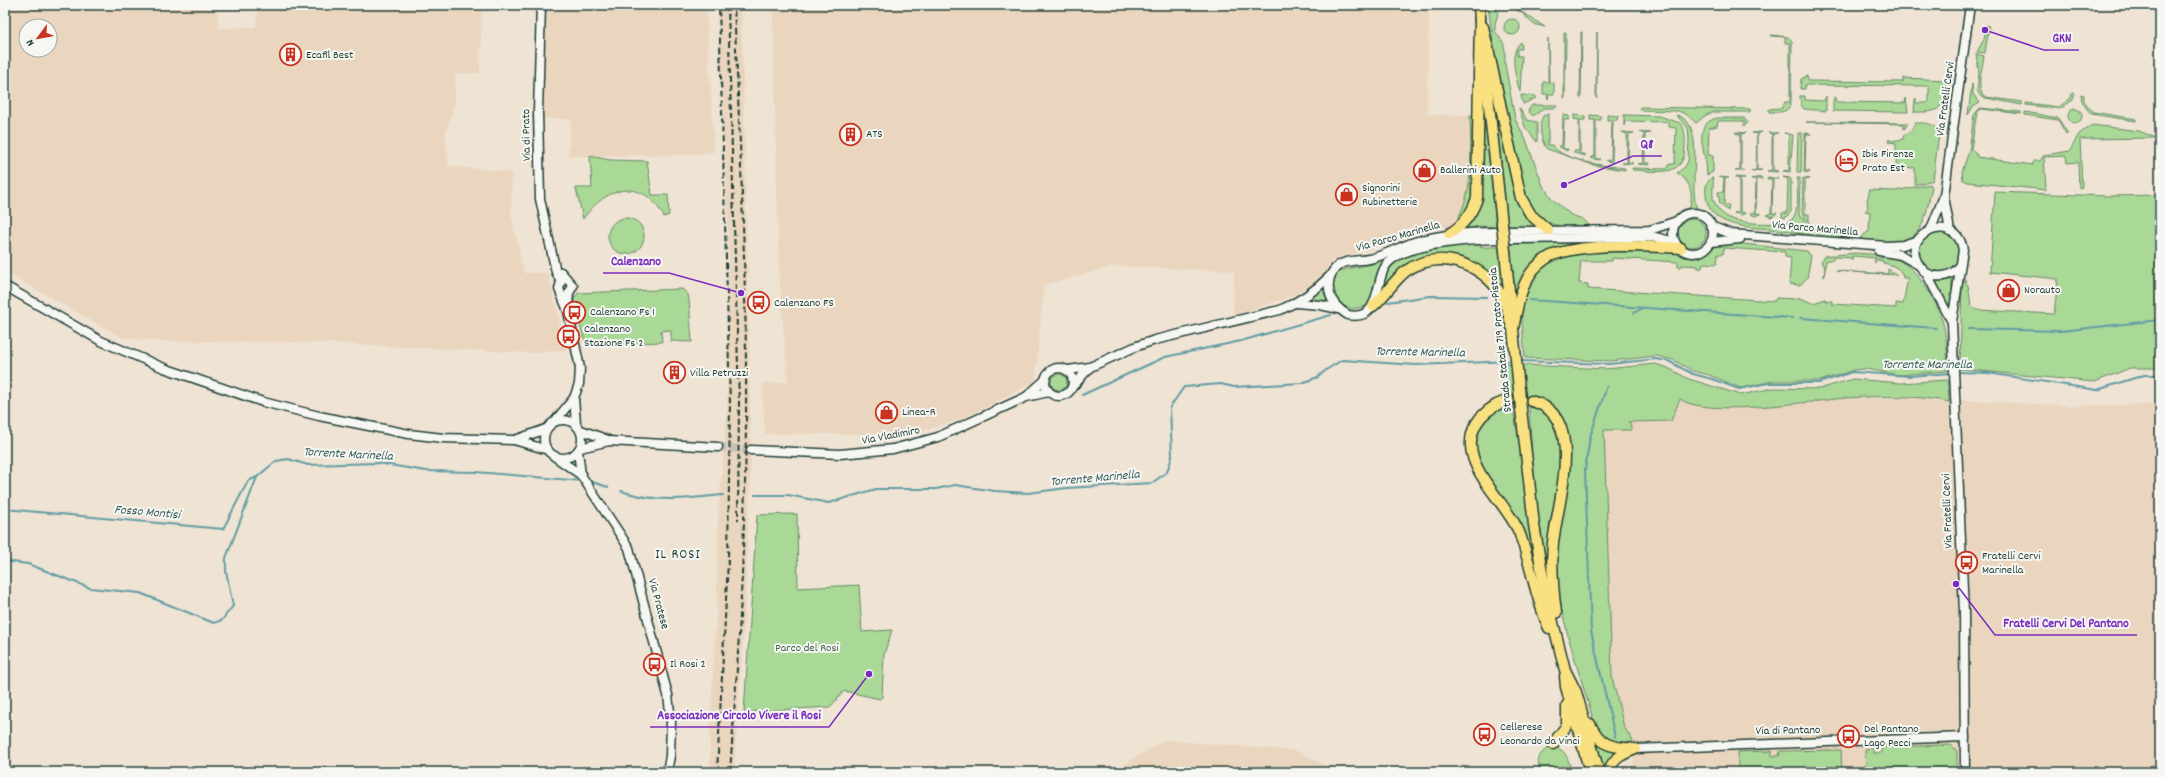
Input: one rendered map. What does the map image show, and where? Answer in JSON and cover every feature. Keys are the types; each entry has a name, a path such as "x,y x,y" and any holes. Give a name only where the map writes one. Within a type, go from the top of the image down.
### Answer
{"highway":[{"name":"Strada Statale 719 Prato-Pistoia","path":"1479,5 1502,233 1539,556 1545,591 1565,670 1566,687 1590,772"},
{"path":"1480,16 1494,68 1521,198 1531,215 1548,230"},
{"path":"1449,234 1467,220 1472,213 1477,198 1480,16"},
{"path":"1513,329 1520,294 1526,281 1534,270 1549,257 1565,251 1589,248 1659,247 1678,245"},
{"path":"1373,306 1401,276 1414,266 1432,261 1450,261 1467,265 1486,277 1500,294 1513,329"},
{"path":"1510,401 1496,405 1478,420 1471,440 1472,454 1482,476 1509,512 1517,529 1539,603 1560,651"},
{"path":"1531,401 1542,404 1550,410 1561,426 1565,438 1565,462 1553,544 1552,583 1560,651"},
{"name":"Strada Statale 719 Prato-Pistoia","path":"1565,670 1576,692 1599,772"},
{"path":"1553,744 1567,725 1566,687"},
{"path":"1576,692 1595,735 1600,740 1615,748 1635,749"},
{"path":"1609,772 1612,764 1617,758 1635,749"}],"main road":[{"name":"Via di Prato","path":"541,5 538,112 540,199 556,272 563,281 571,282 573,286 565,293"},
{"name":"Via Fratelli Cervi","path":"1918,240 1931,229 1944,196 1970,5"},
{"name":"Via Fratelli Cervi","path":"1944,196 1950,231 1956,234 1962,244 1963,257 1960,266 1952,322 1964,613 1965,772"},
{"name":"Via Parco Marinella","path":"1373,306 1378,294 1383,268 1396,257 1425,247 1502,233 1548,230 1650,230 1677,221 1685,215 1694,213 1704,216 1712,226 1731,234 1887,246 1903,245 1918,240"},
{"path":"1677,221 1673,230 1678,245"},
{"path":"1711,242 1713,234 1712,226"},
{"path":"1931,229 1942,228 1950,231"},
{"name":"Via Parco Marinella","path":"1296,303 1316,289 1330,276 1334,269 1343,263 1369,259 1414,242 1449,234 1502,233 1655,237 1678,245 1689,253 1697,253 1711,242 1733,239 1892,252 1917,264"},
{"path":"1917,264 1914,252 1918,240"},
{"name":"Via Fratelli Cervi","path":"1917,264 1926,273 1952,322"},
{"path":"1926,273 1940,277 1950,275 1960,266"},
{"path":"1330,276 1330,294 1334,304 1348,315 1364,313 1373,306"},
{"name":"Via di Prato","path":"546,429 555,421 574,398 579,384 580,368 565,293 559,286 563,281"},
{"path":"5,286 101,341 164,368 263,402 319,416 409,434 443,438 514,440 548,450"},
{"path":"1090,367 1069,393 1061,396 1049,392 1045,380 1048,372 1053,369 1062,368 1068,370 1090,367 1137,346 1156,340 1250,318 1296,303 1320,305 1341,310"},
{"path":"1068,370 1073,377 1074,385"},
{"name":"Via Vladimiro","path":"1026,397 1045,380"},
{"name":"Via Vladimiro","path":"751,450 840,454 893,449 938,437 1026,397 1049,392"},
{"name":"Via di Prato","path":"574,398 578,427 582,442 579,449 584,478"},
{"path":"555,421 563,420 609,440 718,448"},
{"path":"514,440 546,429 544,442 548,450 584,478"},
{"path":"554,456 567,458 579,449 609,440"},
{"name":"Via Pratese","path":"584,478 622,534 634,563 660,659 668,695 671,722 670,756 667,772"},
{"name":"Via di Pantano","path":"1635,749 1965,737"}],"shaded area":[{"path":"5,5 218,5 218,28 256,27 258,5 482,5 480,73 455,74 455,103 445,134 449,166 512,172 511,215 524,273 548,273 566,350 529,353 325,343 158,341 123,338 5,272"},
{"path":"546,5 706,5 714,152 684,155 568,156 571,119 543,119"},
{"path":"719,5 741,5 745,145 751,461 745,609 734,772 710,772 710,724 717,721 717,714 711,714 717,594 718,517 727,408 729,255"},
{"path":"774,5 1429,5 1427,114 1470,116 1471,168 1465,204 1452,228 1448,226 1333,260 1316,283 1295,295 1233,316 1234,271 1115,266 1044,285 1035,382 962,419 913,434 765,434 762,383 788,382 779,275 773,16"},
{"path":"1847,398 1932,398 2071,406 2160,404 2160,772 1634,772 1633,741 1624,727 1612,677 1604,430 1631,430 1629,422 1671,421 1680,399 1705,406 1756,408"},
{"path":"1163,740 1298,751 1339,772 1113,772"},
{"path":"896,768 896,772 787,772 787,770"}],"green space":[{"path":"1488,5 1495,5 1498,13 1495,31 1503,42 1505,50 1505,64 1515,119 1526,140 1543,186 1552,199 1571,215 1583,219 1590,226 1572,227 1556,225 1541,218 1525,202 1501,86"},
{"path":"1506,5 1511,5 1545,27 1533,24 1521,12"},
{"path":"1512,19 1519,24 1520,27 1515,34 1512,35 1505,30 1504,27 1509,20"},
{"path":"1986,25 1989,26 1985,53 1977,52 1984,39"},
{"path":"1564,32 1566,32 1565,98 1564,98"},
{"path":"1581,32 1582,32 1580,98"},
{"path":"1597,32 1597,98 1596,98"},
{"path":"1771,35 1788,37 1792,41 1791,101 1786,110 1780,112 1769,112 1769,109 1782,108 1785,102 1790,102 1790,43 1785,43 1785,37"},
{"path":"1548,38 1549,82 1554,83 1554,94 1549,94 1548,99 1547,94 1543,94 1543,82 1548,82"},
{"path":"1521,42 1522,49 1517,49 1517,56 1522,56 1520,92 1515,73 1514,59 1517,47"},
{"path":"1976,54 1984,56 1980,84 1982,94 1986,97 2022,102 2022,105 1981,97 1977,90 1979,73"},
{"path":"1807,76 1808,81 1903,82 1903,78 1946,80 1944,97 1940,107 1931,111 1914,112 1916,98 1916,103 1927,103 1929,101 1929,86 1805,85 1805,89 1800,89 1801,79"},
{"path":"1972,84 1973,94 1980,103 1973,107 1968,115"},
{"path":"2072,93 2075,94 2073,100 2060,109 2026,105 2026,103 2059,107 2071,98"},
{"path":"1494,94 1517,200 1522,210 1536,227 1508,228"},
{"path":"2081,94 2084,95 2084,101 2093,112 2136,119 2136,121 2091,114 2082,102"},
{"path":"1483,95 1496,227 1478,226 1463,230 1469,222"},
{"path":"1521,95 1536,96 1536,98 1523,104"},
{"path":"1800,96 1805,96 1805,100 1824,101 1826,96 1826,111 1804,109 1801,105"},
{"path":"1835,96 1836,102 1905,103 1906,98 1908,112 1833,111 1833,100"},
{"path":"1532,105 1556,105 1556,108 1545,108 1533,116 1528,111"},
{"path":"1640,107 1750,109 1750,112 1714,112 1706,115 1696,123 1686,114 1678,111 1640,110"},
{"path":"1519,108 1527,120 1537,122 1537,142 1525,127"},
{"path":"1980,108 2021,112 2021,114 1982,109 1977,112 1971,149 1977,157 2033,165 2033,161 2040,161 2044,155 2070,151 2079,134 2092,125 2139,131 2156,138 2080,139 2082,188 2079,189 2078,162 2067,163 2066,156 2044,157 2046,190 1968,182 1963,180 1962,172 1969,151 1974,115"},
{"path":"2075,109 2080,111 2082,116 2080,121 2075,123 2070,121 2068,116 2070,111"},
{"path":"2025,112 2058,118 2068,134 2066,134 2058,120 2025,115"},
{"path":"1548,114 1548,145 1552,145 1565,155 1573,158 1547,149 1545,146 1541,133 1541,120 1543,116"},
{"path":"1563,115 1569,116 1569,120 1564,120 1563,149 1558,146 1562,146"},
{"path":"1574,115 1585,116 1585,120 1580,120 1580,154 1585,154 1585,156 1574,153 1574,151 1579,151 1579,120 1574,119"},
{"path":"1590,115 1601,116 1601,120 1596,120 1596,159 1601,159 1599,160 1590,158 1595,156 1595,120 1590,120"},
{"path":"1607,115 1618,116 1617,120 1613,120 1612,162 1606,161 1611,159 1612,120 1607,120"},
{"path":"1624,115 1659,116 1680,123 1684,131 1685,146 1684,157 1680,164 1668,171 1660,172 1633,170 1632,168 1667,169 1670,164 1675,164 1676,128 1669,127 1669,122 1625,121 1624,126"},
{"path":"1676,115 1686,120 1691,129 1694,141 1694,185 1697,209 1689,209 1691,199 1690,189 1682,176 1677,173 1685,167 1688,161 1689,139 1688,128"},
{"path":"1470,116 1475,116 1475,191 1467,215 1452,228 1465,202 1468,189 1471,160"},
{"path":"1717,118 1744,118 1748,123 1744,126 1744,121 1718,121 1717,126 1709,128 1708,155 1713,155 1713,172 1707,175 1702,143 1703,131 1705,125"},
{"path":"1806,122 1907,123 1907,125 1904,129 1904,124"},
{"path":"1915,123 1926,123 1932,125 1939,134 1933,180 1915,185 1915,168 1896,167 1896,143 1888,142 1889,139 1891,141 1903,139 1904,135 1911,131"},
{"path":"1622,132 1634,133 1629,134 1628,162 1633,163 1632,164 1622,163 1627,163 1627,134"},
{"path":"1639,132 1650,133 1645,134 1645,163 1650,163 1649,165 1638,164 1643,163 1644,134"},
{"path":"1735,133 1746,133 1741,134 1741,170 1745,171 1735,171 1740,170 1740,134"},
{"path":"1768,133 1778,133 1773,134 1773,170 1778,171 1777,172 1767,171 1772,170 1772,134"},
{"path":"1798,133 1802,133 1801,172 1797,172"},
{"path":"1805,133 1811,134 1806,135 1805,171 1810,171 1809,173 1804,172"},
{"path":"1757,134 1757,170 1762,170 1751,171 1756,170"},
{"path":"1789,134 1793,135 1790,172 1783,171 1789,170"},
{"path":"590,156 610,160 647,161 652,195 668,195 669,215 664,217 655,204 646,195 635,191 624,190 613,193 602,199 583,219 576,188 592,188"},
{"path":"1576,159 1596,164 1625,168 1625,170 1593,165"},
{"path":"1712,177 1714,201 1719,210 1725,216 1743,222 1783,224 1789,222 1796,212 1798,198 1797,178 1800,178 1799,216 1804,218 1808,229 1816,237 1785,231 1742,226 1719,218 1711,210 1706,199 1706,184"},
{"path":"1719,177 1729,178 1725,178 1724,205 1729,205 1728,211 1720,204 1718,192 1723,192 1724,178"},
{"path":"1736,177 1745,178 1740,178 1740,212 1745,213 1742,215 1734,213 1739,212 1739,178 1734,178"},
{"path":"1761,177 1762,179 1757,179 1756,213 1761,214 1754,216 1750,213 1755,213 1756,179 1751,179"},
{"path":"1768,177 1778,179 1773,179 1772,213 1777,213 1772,217 1766,215 1771,213 1772,179 1767,179"},
{"path":"1783,177 1790,178 1791,180 1791,212 1785,218 1782,217 1782,213 1787,213 1788,179"},
{"path":"1803,178 1810,179 1805,180 1805,214 1809,214 1809,223 1802,212"},
{"path":"1930,184 1932,187 1925,217 1917,232 1910,238 1900,241 1876,242 1860,238 1869,231 1870,212 1865,211 1868,208 1867,200 1870,190 1895,191"},
{"path":"1995,192 2108,196 2160,195 2160,368 2130,368 2095,382 1960,369 1962,280 1966,280 1966,284 1968,285 1971,305 1978,310 2054,314 2058,279 1990,272"},
{"path":"630,218 639,223 643,229 643,243 639,249 630,254 622,254 613,249 609,243 608,232 613,223 619,219"},
{"path":"1692,219 1702,223 1706,233 1702,243 1692,247 1682,243 1678,233 1682,223"},
{"path":"1815,232 1845,234 1846,236 1832,239 1819,238"},
{"path":"1939,233 1947,235 1953,239 1957,245 1959,253 1957,261 1953,267 1947,271 1939,273 1931,271 1925,267 1921,261 1919,253 1921,245 1925,239 1931,235"},
{"path":"1599,242 1565,248 1515,291 1510,244"},
{"path":"1734,243 1807,251 1811,256 1807,278 1800,285 1789,284 1791,258 1785,257 1785,252 1724,248 1723,254 1718,254 1717,264 1703,263 1702,268 1698,268 1698,266 1682,265 1681,267 1678,267 1678,262 1612,258 1612,261 1581,261 1579,283 1588,284 1588,289 1775,301 1776,298 1797,299 1797,297 1813,303 1826,299 1826,301 1832,301 1832,304 1896,308 1896,303 1903,304 1908,278 1903,278 1901,272 1890,264 1877,260 1878,258 1883,258 1884,255 1897,259 1911,268 1923,283 1936,304 1943,324 1947,346 1947,371 1899,375 1865,369 1854,370 1820,381 1773,381 1741,388 1709,375 1693,371 1673,360 1657,356 1611,361 1525,358 1521,311 1530,281 1541,267 1557,257 1592,251 1654,250 1675,252 1684,257 1695,258 1721,244"},
{"path":"1469,244 1484,247 1499,247 1503,289 1443,256 1382,288 1387,271 1393,263 1399,259 1418,252"},
{"path":"1856,253 1882,255 1876,256 1875,263 1875,258 1853,256 1851,261 1852,258 1833,257 1833,260 1826,260 1824,277 1825,268 1821,262 1824,256"},
{"path":"1393,255 1381,267 1377,276 1375,295 1367,306 1352,309 1339,304 1333,292 1331,282 1334,276 1349,269 1377,263"},
{"path":"1888,269 1897,275 1836,271 1888,274"},
{"path":"1952,279 1952,311 1950,315 1948,305 1935,282"},
{"path":"1326,283 1331,305 1303,301"},
{"path":"682,289 688,294 692,342 671,341 671,330 661,331 662,342 586,345 574,306 574,298 578,293"},
{"path":"1505,364 1606,369 1655,364 1666,367 1689,379 1741,395 1773,388 1819,389 1853,379 1900,383 1948,380 1949,402 1912,397 1871,397 1735,408 1693,405 1680,399 1671,421 1629,422 1632,430 1604,430 1612,677 1624,727 1633,741 1630,744 1610,743 1596,729 1565,625 1557,582 1555,562 1569,442 1566,431 1562,421 1548,406 1529,398 1519,396 1508,397"},
{"path":"1059,374 1065,376 1067,382 1065,388 1059,390 1053,388 1051,382 1053,376"},
{"path":"1512,403 1520,447 1539,588 1527,546 1484,475 1475,451 1477,433 1488,414"},
{"path":"1529,404 1535,405 1551,417 1562,443 1549,581 1537,508"},
{"name":"Parco del Rosi","path":"797,514 798,588 859,585 862,632 892,630 884,654 882,697 880,699 844,691 830,707 744,712 757,515"},
{"path":"1597,743 1619,751 1605,771 1604,771"},
{"path":"1951,745 1957,751 1957,772 1866,772 1865,749 1873,748 1873,753 1881,753 1882,747"},
{"path":"1550,748 1560,749 1566,755 1572,772 1540,772 1539,757 1543,752"},
{"path":"1841,750 1842,772 1738,772 1738,752 1772,751 1772,756 1779,756 1780,751"},
{"path":"323,766 351,772 323,772"}],"waterway":[{"path":"1388,302 1430,296 1487,297"},
{"path":"1530,300 1793,318"},
{"path":"1634,313 1642,308"},
{"path":"1082,395 1165,357 1241,341 1331,315"},
{"path":"1800,318 1936,328"},
{"path":"1968,329 2061,331 2160,320"},
{"name":"Torrente Marinella","path":"1520,361 1609,364 1656,359 1668,361 1693,374 1739,389 1769,383 1819,383 1852,372 1909,376 1952,373"},
{"name":"Torrente Marinella","path":"755,495 788,495 829,503 876,489 936,489 955,485 995,491 1028,493 1067,488 1152,483 1167,472 1172,457 1170,407 1184,387 1221,384 1234,387 1302,383 1318,377 1342,360 1415,365 1514,361"},
{"name":"Torrente Marinella","path":"1957,372 1988,373 2097,390 2144,375 2160,375"},
{"path":"1607,386 1590,437 1585,470 1591,631 1615,737"},
{"name":"Torrente Marinella","path":"5,561 28,564 90,588 140,593 214,623 222,620 233,606 226,571 226,558 257,477 276,461 288,459 308,465 377,463 426,471 476,472 582,481"},
{"name":"Fosso Montisi","path":"5,509 223,529 248,481 257,477"},
{"name":"Torrente Marinella","path":"589,481 608,487"},
{"name":"Torrente Marinella","path":"621,491 634,495 659,499 684,499 723,495"}],"tunnel":[{"path":"718,447 751,450"}],"railway":[{"path":"717,772 728,561 730,404 719,5"},
{"path":"728,5 739,403 738,520"},
{"path":"730,772 741,591 746,423 744,244 734,5"}],"place":[{"name":"GKN","path":"1985,30"},
{"name":"Ecafil Best","path":"290,55"},
{"name":"ATS","path":"850,134"},
{"name":"Ibis Firenze Prato Est","path":"1847,161"},
{"name":"Ballerini Auto","path":"1425,170"},
{"name":"Q8","path":"1564,185"},
{"name":"Signorini Rubinetterie","path":"1347,195"},
{"name":"Norauto","path":"2009,290"},
{"name":"Calenzano","path":"741,293"},
{"name":"Calenzano FS","path":"758,303"},
{"name":"Calenzano Fs 1","path":"574,312"},
{"name":"Calenzano Stazione Fs 2","path":"568,336"},
{"name":"Villa Petruzzi","path":"675,373"},
{"name":"Linea-R","path":"887,412"},
{"name":"Fratelli Cervi Marinella","path":"1967,563"},
{"name":"Fratelli Cervi Del Pantano","path":"1956,584"},
{"name":"Il Rosi 2","path":"655,664"},
{"name":"Associazione Circolo Vivere il Rosi","path":"869,674"},
{"name":"Cellerese Leonardo da Vinci","path":"1484,734"},
{"name":"Del Pantano Lago Pecci","path":"1848,736"}],"district":[{"name":"IL ROSI","path":"678,555"}]}
